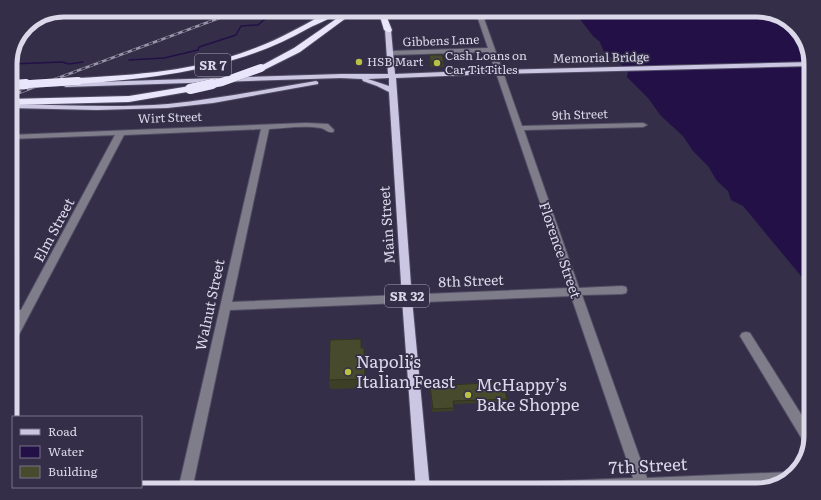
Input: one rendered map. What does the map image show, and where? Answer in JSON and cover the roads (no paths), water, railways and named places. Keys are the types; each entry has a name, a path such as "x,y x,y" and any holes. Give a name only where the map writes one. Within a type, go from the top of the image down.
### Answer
{"highway":[{"name":"SR 7","path":"17,86 149,76 217,64 276,43 324,17"},
{"name":"SR 7","path":"17,104 24,102 129,98 190,89 222,82 261,68 297,50 344,17"},
{"path":"383,17 388,30"},
{"path":"388,30 390,17"}],"main road":[{"name":"Main Street","path":"388,30 407,299 422,483"},
{"name":"Memorial Bridge","path":"358,78 494,72 804,64"},
{"path":"17,86 325,77 358,78 380,84 393,91"},
{"path":"17,105 104,108 167,106 213,101 348,78"}],"street":[{"name":"Florence Street","path":"480,17 642,483"},
{"name":"Gibbens Lane","path":"390,53 492,50"},
{"name":"Wirt Street","path":"17,137 320,125 327,127 330,130"},
{"name":"9th Street","path":"519,128 643,125"},
{"name":"Walnut Street","path":"187,483 265,127"},
{"name":"Elm Street","path":"17,328 121,132"},
{"name":"8th Street","path":"225,306 622,290"},
{"path":"17,314 25,314"},
{"path":"746,336 804,430"},
{"name":"7th Street","path":"708,483 776,479"}],"water":[{"path":"578,17 763,17 781,23 794,35 798,40 804,61 804,280 743,206 731,200 728,191 717,181 708,166 693,151 683,136 661,116 648,98 627,77 628,72 623,66 604,52 600,42 593,36"}],"waterway":[{"path":"129,60 164,58 198,50 199,47 236,35 241,26 258,25 267,17"},
{"path":"17,64 62,62 69,64 83,62"}],"railway":[{"path":"39,85 222,17"},
{"path":"17,93 42,84"}],"place":[{"name":"HSB Mart","path":"359,62"},
{"name":"Cash Loans on Car TitTitles","path":"437,63"},
{"name":"Napoli’s Italian Feast","path":"348,372"},
{"name":"McHappy’s Bake Shoppe","path":"468,395"}]}
